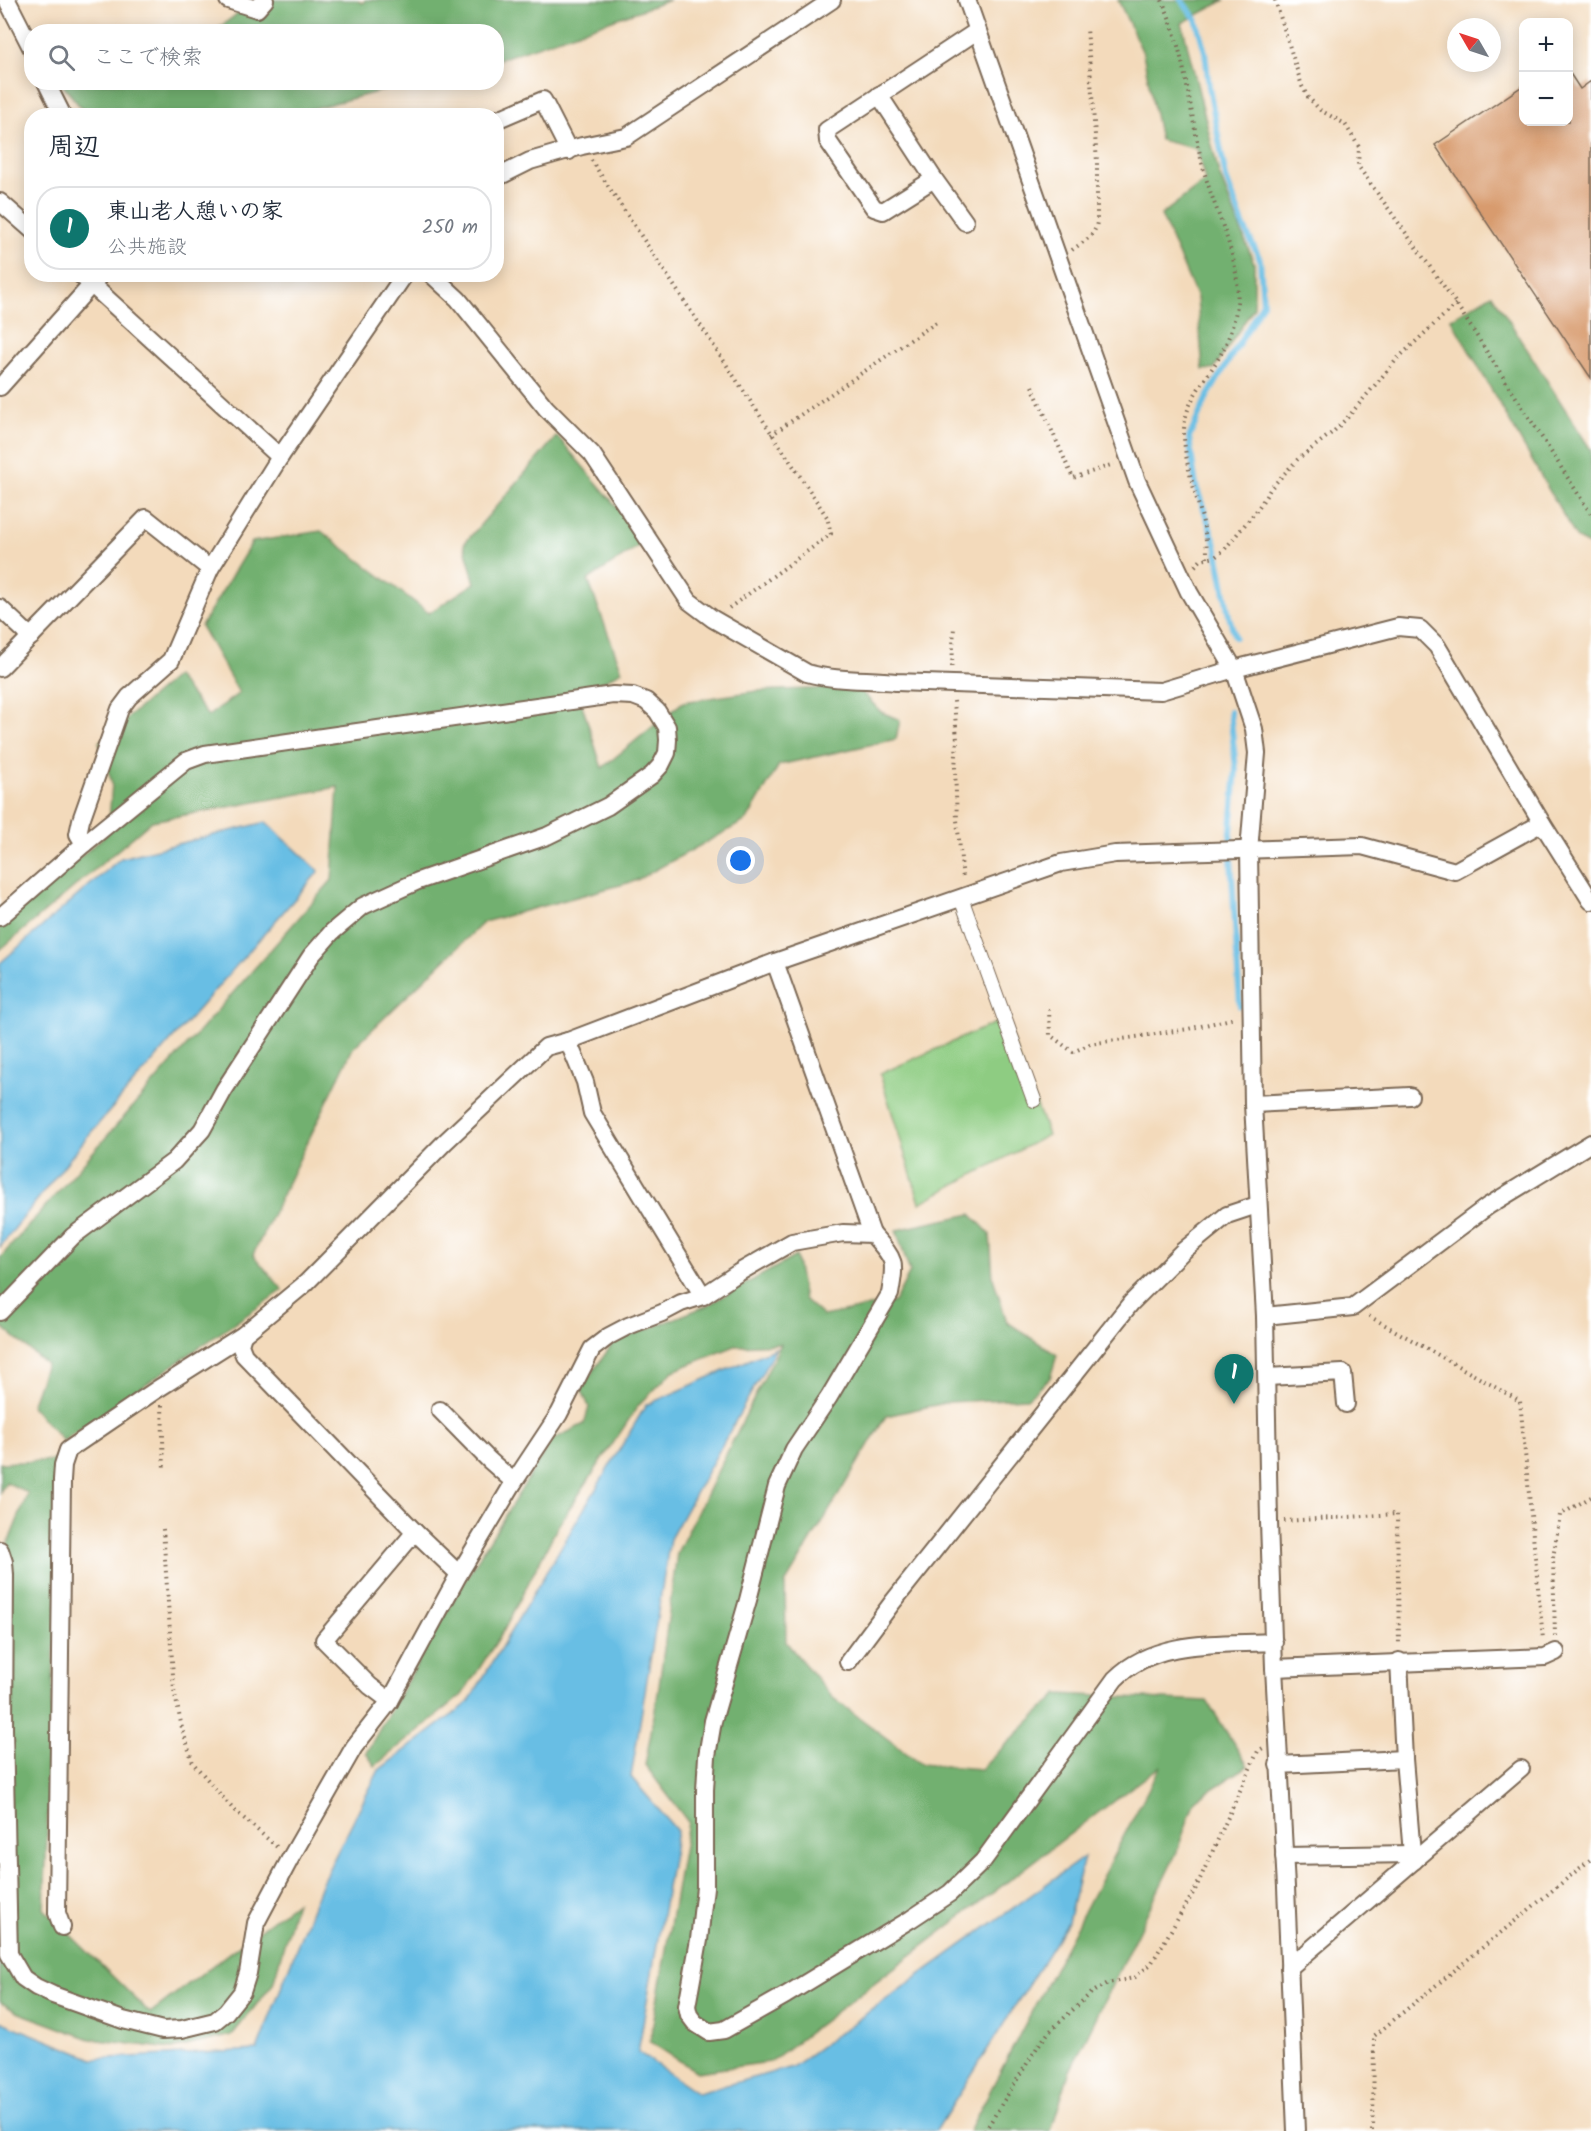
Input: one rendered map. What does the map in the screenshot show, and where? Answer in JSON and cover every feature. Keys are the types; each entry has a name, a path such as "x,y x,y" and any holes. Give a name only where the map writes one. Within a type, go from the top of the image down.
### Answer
{"street":[{"path":"7,0 24,31"},
{"path":"228,0 257,9 266,0"},
{"path":"504,174 530,161 626,137 832,0"},
{"path":"967,0 976,31 1060,260 1137,481 1182,578 1234,669 1254,729 1257,753 1250,851 1250,1015 1257,1205 1265,1316 1269,1522 1277,1742 1296,2131"},
{"path":"934,179 883,211 874,208 828,141 827,130 976,31"},
{"path":"50,90 59,108"},
{"path":"879,95 965,222"},
{"path":"504,117 543,100 576,149"},
{"path":"0,202 24,223"},
{"path":"0,387 88,282"},
{"path":"95,282 280,457"},
{"path":"84,844 78,834 81,820 120,709 129,697 171,660 210,569 280,457 400,282"},
{"path":"440,282 458,299 546,408 592,454 689,601 713,619 807,673 824,677 953,684 1161,691 1234,669 1398,627 1420,629 1437,646 1591,901"},
{"path":"0,668 146,518 210,569"},
{"path":"0,608 31,637"},
{"path":"0,917 84,844 186,761 205,754 614,695 633,696 646,701 657,711 667,727 667,753 661,765 652,775 608,806 547,836 407,886 363,906 332,932 299,974 224,1090 202,1130 174,1161 73,1236 0,1312"},
{"path":"62,1927 57,1913 63,1465 68,1450 156,1390 243,1335 306,1283 445,1142 546,1047 568,1041 776,962 1061,863 1115,854 1362,846 1455,871 1542,823"},
{"path":"965,897 1035,1100"},
{"path":"776,962 872,1234 891,1256 893,1275 890,1294 829,1397 794,1449 777,1486 748,1600 713,1721 707,1756 705,1790 705,1887 699,1940 687,2006 694,2024 709,2032 724,2030 786,1995 950,1893 983,1861 1115,1679 1128,1667 1160,1651 1182,1647 1274,1642"},
{"path":"568,1041 585,1082 592,1113 703,1296"},
{"path":"1253,1104 1410,1096"},
{"path":"1265,1316 1353,1307 1488,1206 1591,1143"},
{"path":"848,1662 892,1603 1131,1303 1183,1251 1227,1215 1257,1205"},
{"path":"0,1550 5,1575 4,1729 9,1954 23,1978 53,1995 123,2020 163,2030 182,2029 215,2021 226,2012 242,1992 248,1973 256,1923 290,1859 354,1747 390,1701 459,1575 514,1482 559,1414 592,1349 609,1336 628,1326 703,1296 792,1242 843,1233 872,1234"},
{"path":"243,1335 240,1345 244,1354 459,1575"},
{"path":"1267,1377 1343,1373 1346,1404"},
{"path":"440,1410 514,1482"},
{"path":"390,1701 370,1686 324,1640 415,1532"},
{"path":"1274,1668 1550,1654"},
{"path":"1399,1661 1404,1759 1413,1858"},
{"path":"1278,1765 1404,1759"},
{"path":"1289,1968 1413,1858 1521,1769"},
{"path":"1284,1856 1413,1858"}],"path":[{"path":"1162,0 1175,30 1207,187 1233,256 1236,279 1237,309 1231,332 1186,411 1184,430 1186,457 1208,540 1208,559"},
{"path":"1275,0 1302,86 1308,97 1320,110 1345,124 1359,147 1358,166 1456,304 1591,514"},
{"path":"1069,252 1092,236 1097,221 1097,162 1087,28"},
{"path":"576,149 827,517 831,534 713,619"},
{"path":"1182,578 1201,560 1215,557 1224,550 1257,510 1271,488 1297,460 1333,432 1398,358 1456,304"},
{"path":"771,435 938,321"},
{"path":"1032,386 1073,478 1129,459"},
{"path":"954,626 951,674 957,740 955,768 957,820 965,897"},
{"path":"1049,1009 1050,1035 1073,1052 1090,1044 1188,1029 1250,1015"},
{"path":"1353,1307 1520,1401 1550,1654"},
{"path":"156,1390 162,1404 164,1471"},
{"path":"1550,1654 1553,1558 1560,1515 1591,1497"},
{"path":"1269,1522 1397,1514 1399,1661"},
{"path":"163,1529 174,1690 182,1728 193,1763 233,1809 290,1859"},
{"path":"985,2131 1049,2032 1090,1994 1108,1983 1134,1978 1150,1964 1195,1890 1258,1751 1277,1742"},
{"path":"1373,2131 1374,2036 1591,1859"}],"green space":[{"path":"256,0 355,0 363,3 365,0 670,0 504,58 504,24 224,24"},
{"path":"1118,0 1225,0 1182,23 1219,174 1254,263 1254,307 1214,369 1203,370 1197,298 1161,215 1205,181 1197,149 1160,140 1143,53"},
{"path":"67,90 385,90 315,108 81,108"},
{"path":"1492,294 1591,450 1591,546 1577,539 1451,319"},
{"path":"557,436 646,541 588,580 622,671 579,695 602,768 683,702 757,691 857,687 881,712 900,720 896,739 779,765 747,820 635,881 484,922 353,1048 253,1255 283,1290 63,1441 31,1406 46,1364 0,1325 0,1258 332,880 338,787 152,821 0,950 0,926 108,833 112,783 99,742 176,676 208,716 239,693 201,626 252,542 321,531 429,613 475,583 464,544"},
{"path":"1004,1019 1048,1135 920,1203 880,1074"},
{"path":"971,1214 990,1234 993,1278 1007,1322 1057,1355 1050,1378 1027,1398 949,1402 886,1416 785,1584 786,1642 832,1697 921,1764 981,1769 1058,1694 1207,1701 1248,1766 1195,1800 1176,1854 1069,2073 1051,2131 969,2131 1161,1765 770,2062 697,2072 650,2042 688,1822 645,1765 658,1693 677,1553 781,1344 735,1346 673,1371 638,1406 559,1524 504,1630 462,1695 375,1766 366,1753 467,1577 552,1440 584,1424 589,1407 581,1388 613,1343 706,1306 796,1256 804,1299 823,1316 894,1302 910,1272 896,1230"},
{"path":"62,1460 44,1909 150,2013 296,1902 273,1984 232,2035 172,2049 90,2039 17,2012 0,2002 0,1564 28,1493 6,1482 0,1492 0,1463"}],"water":[{"path":"266,822 319,871 86,1138 0,1247 0,963 121,858"},
{"path":"776,1348 670,1539 631,1777 677,1831 638,2052 698,2093 792,2067 1084,1857 1068,1922 936,2131 0,2131 0,2021 93,2059 257,2050 322,1882 379,1770 468,1703 646,1405"}],"building":[{"path":"1573,78 1580,89 1591,81 1591,378 1435,145 1519,88 1519,126 1573,126"}],"waterway":[{"path":"1181,0 1196,19 1205,52 1209,87 1226,178 1244,227 1260,259 1263,303 1206,399 1189,438 1196,486 1216,545 1235,637"},
{"path":"1230,711 1236,769 1230,843 1240,1006"}],"place":[{"name":"東山老人憩いの家","path":"1234,1404"}]}
